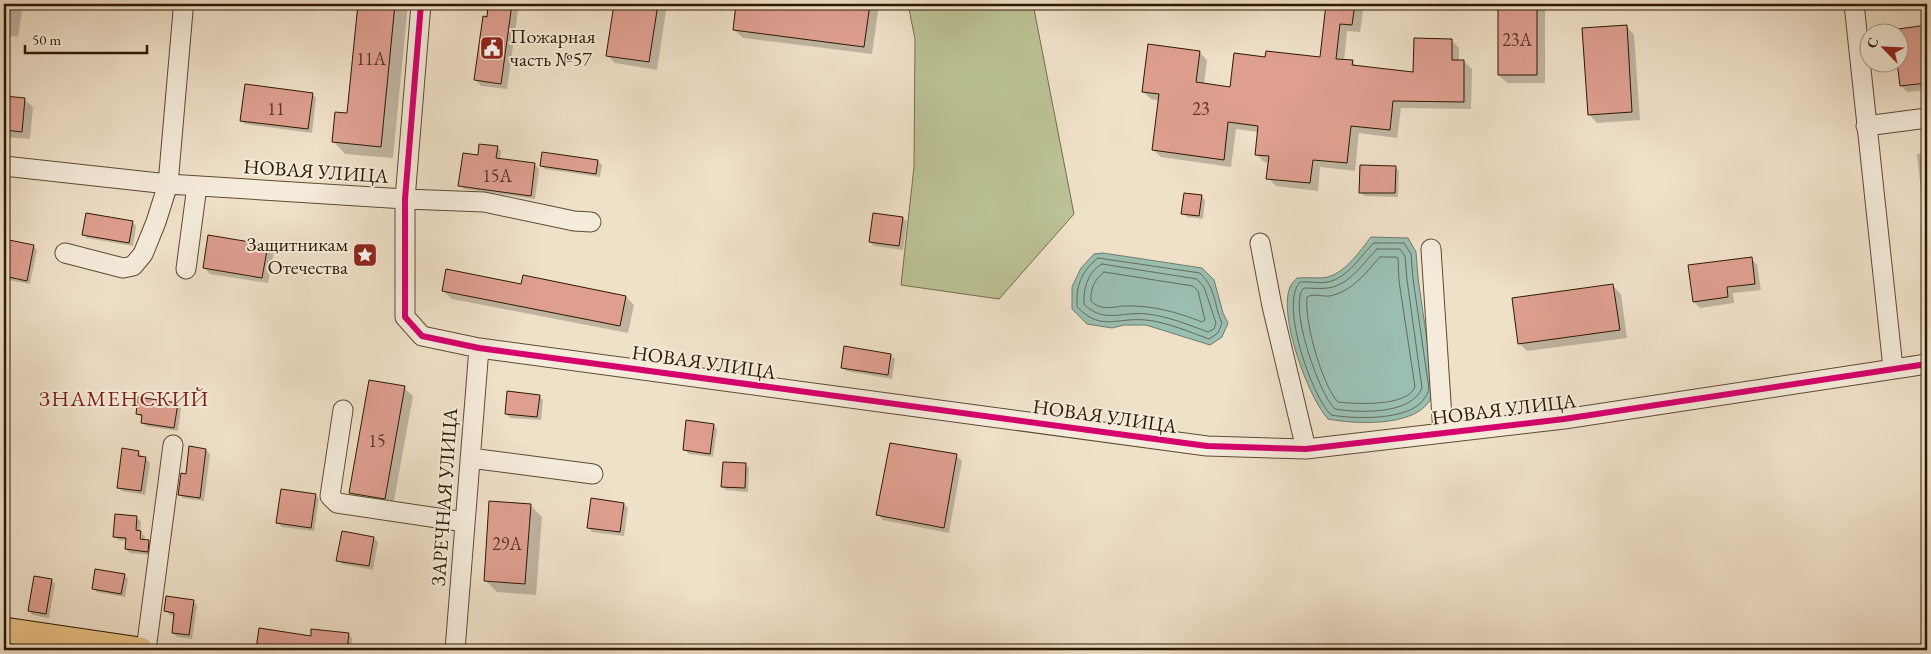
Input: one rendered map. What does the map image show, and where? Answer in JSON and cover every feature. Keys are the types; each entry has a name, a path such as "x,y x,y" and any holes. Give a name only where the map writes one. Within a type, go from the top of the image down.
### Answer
{"main road":[{"path":"4,630 140,650"}],"street":[{"path":"421,4 405,199 484,202 574,221 591,222"},
{"path":"1854,4 1893,368"},
{"path":"65,253 123,268 133,266 143,254 168,184 183,10"},
{"path":"1866,126 1927,118"},
{"name":"НОВАЯ УЛИЦА","path":"4,166 168,184 405,199 405,317 422,336 479,348 1207,446 1306,448 1443,433 1564,419 1927,364"},
{"path":"186,270 197,186"},
{"path":"1260,243 1272,306 1306,448"},
{"path":"1431,249 1443,433"},
{"name":"ЗАРЕЧНАЯ УЛИЦА","path":"455,650 479,348"},
{"path":"343,410 330,496 334,500 338,503 465,522"},
{"path":"146,650 174,445"},
{"path":"470,458 593,474"}],"green space":[{"path":"908,4 1033,4 1074,214 999,299 901,285 914,167 915,39"}],"water":[{"path":"1371,237 1408,238 1416,252 1434,389 1430,400 1420,411 1395,420 1352,422 1328,419 1320,408 1304,375 1291,335 1287,300 1290,287 1297,278 1321,278 1335,274 1352,260"},
{"path":"1103,253 1202,268 1214,280 1223,313 1228,323 1222,337 1210,345 1146,325 1124,325 1112,328 1087,324 1072,309 1072,287 1081,268 1094,254"}],"building":[{"path":"358,4 395,4 381,147 332,142 335,112 347,113"},
{"name":"Пожарная часть №57","path":"488,4 512,4 501,84 474,80 483,16 487,17"},
{"path":"614,4 658,4 649,62 606,56"},
{"path":"736,4 870,4 864,47 733,30"},
{"path":"1326,4 1355,4 1352,25 1340,24 1336,59 1353,60 1352,65 1413,72 1414,38 1452,39 1452,60 1464,60 1464,102 1393,101 1390,130 1351,126 1347,163 1313,160 1310,183 1266,179 1269,156 1255,155 1258,126 1228,122 1224,160 1152,150 1159,94 1142,92 1148,44 1200,51 1196,82 1230,87 1234,53 1265,57 1266,51 1320,57"},
{"path":"1498,4 1537,4 1537,75 1498,75"},
{"path":"1627,25 1632,112 1588,115 1582,28"},
{"path":"1927,25 1927,83 1900,86 1898,72 1908,72 1908,28"},
{"path":"245,84 313,93 308,129 240,121"},
{"path":"4,96 25,98 22,132 4,130"},
{"path":"479,144 498,146 496,158 535,163 531,196 458,186 463,153 478,155"},
{"path":"542,152 598,160 596,174 540,166"},
{"path":"1360,165 1396,166 1395,193 1359,193"},
{"path":"1184,193 1202,195 1199,216 1181,214"},
{"path":"86,213 133,221 129,243 82,235"},
{"path":"873,213 903,217 899,246 869,242"},
{"path":"208,235 268,245 262,278 203,268"},
{"path":"4,239 34,245 27,281 4,276"},
{"path":"1752,257 1755,284 1727,287 1728,297 1693,302 1688,265"},
{"path":"446,269 521,284 523,275 626,296 620,326 442,291"},
{"path":"1613,284 1620,330 1518,344 1512,298"},
{"path":"844,346 891,354 888,375 841,368"},
{"path":"369,380 405,386 385,499 349,493"},
{"path":"507,391 540,395 537,417 505,414"},
{"path":"138,397 178,403 174,428 141,423 142,415 136,414"},
{"path":"686,420 714,424 710,454 683,450"},
{"path":"890,443 957,454 944,528 876,515"},
{"path":"189,446 206,449 200,498 178,495 181,473 186,474"},
{"path":"122,448 139,451 138,456 146,457 141,491 117,488"},
{"path":"723,462 746,463 745,488 721,487"},
{"path":"281,489 316,494 311,528 276,523"},
{"path":"591,498 624,503 620,532 587,528"},
{"path":"489,501 531,504 525,584 484,581"},
{"path":"115,514 137,516 136,530 141,531 140,539 149,540 148,552 125,549 126,538 113,537"},
{"path":"342,531 374,537 369,566 336,561"},
{"path":"95,569 125,574 121,594 92,589"},
{"path":"34,576 52,579 46,614 28,611"},
{"path":"166,596 194,600 189,635 172,633 174,613 164,611"},
{"path":"259,628 311,636 311,629 349,633 347,650 256,649"}],"cycle path":[{"path":"421,4 405,199 405,317 422,336 479,348 1207,446 1306,449 1564,419 1927,364"}],"place":[{"name":"Пожарная часть №57","path":"492,48"},
{"name":"Защитникам Отечества","path":"365,255"}],"district":[{"name":"ЗНАМЕНСКИЙ","path":"124,398"}]}
